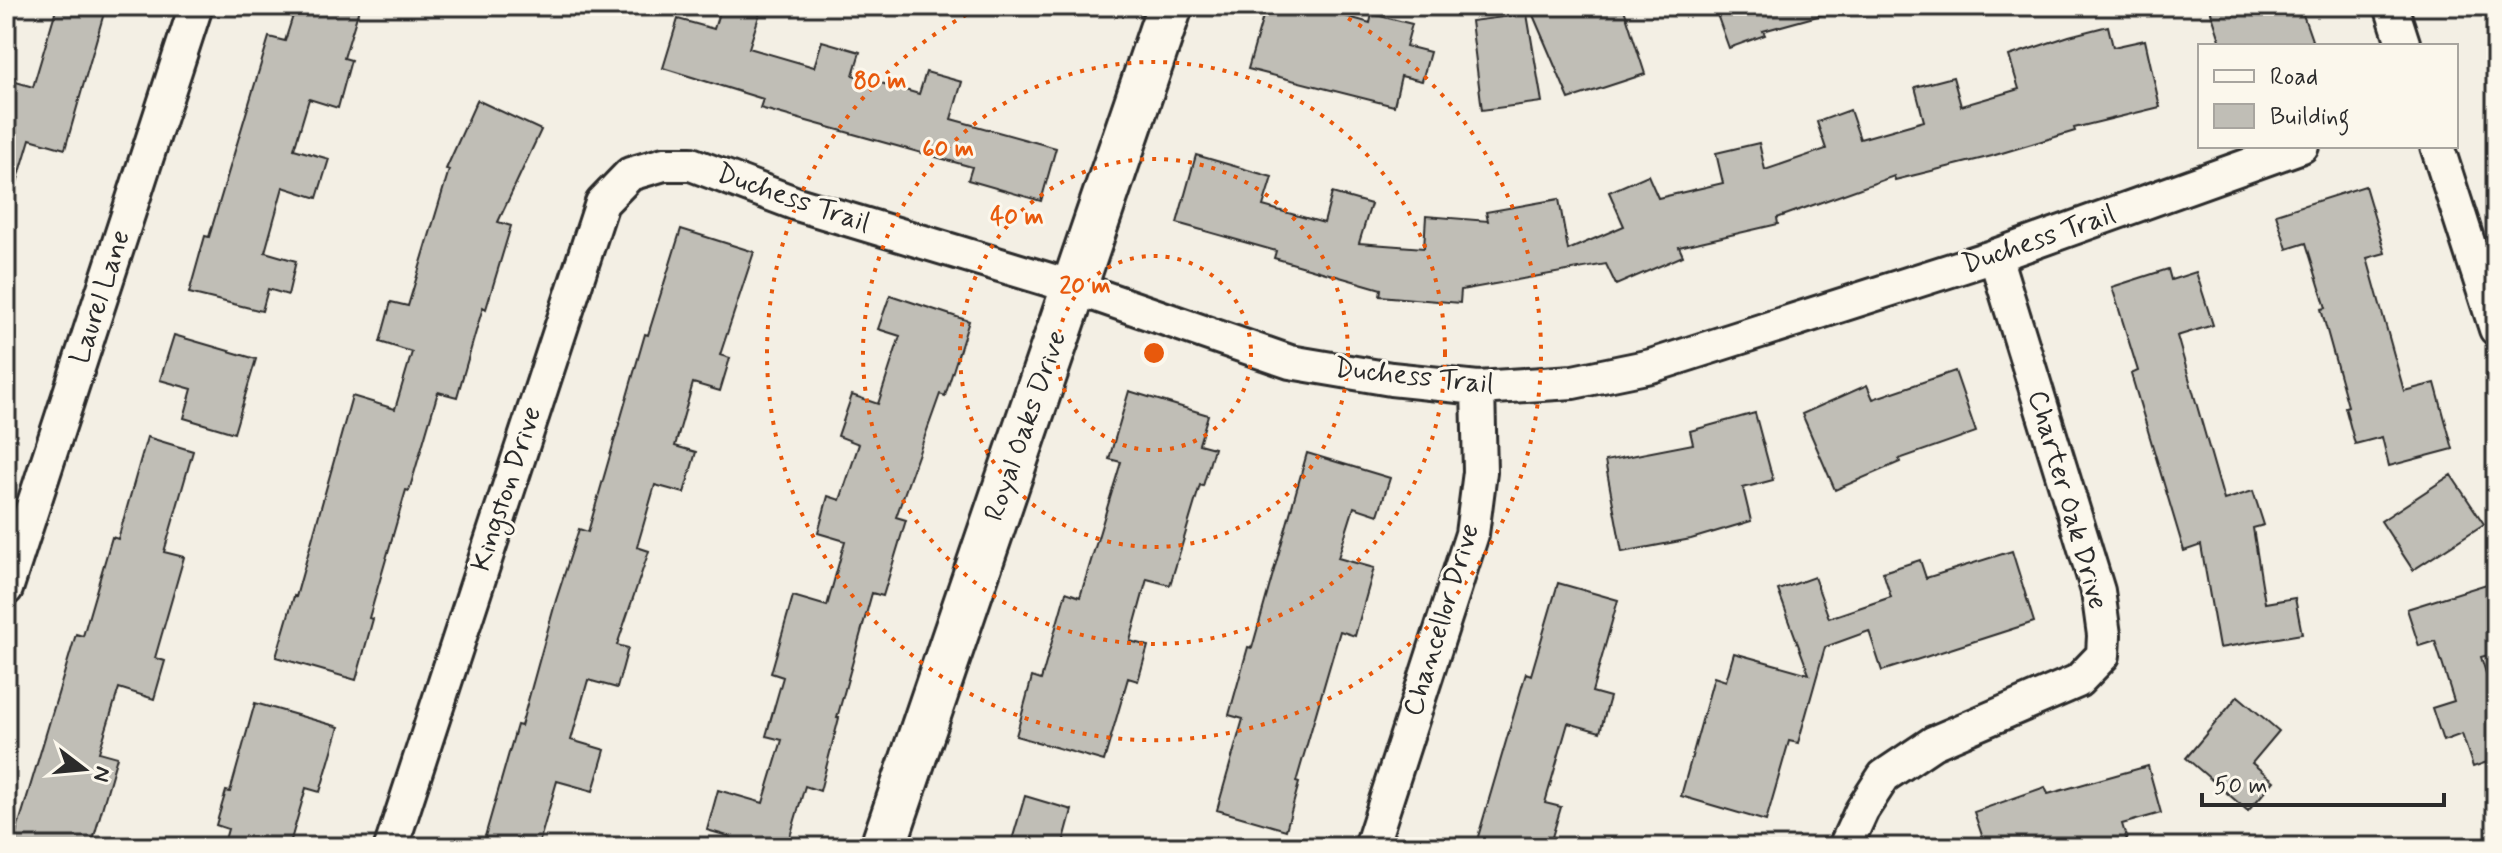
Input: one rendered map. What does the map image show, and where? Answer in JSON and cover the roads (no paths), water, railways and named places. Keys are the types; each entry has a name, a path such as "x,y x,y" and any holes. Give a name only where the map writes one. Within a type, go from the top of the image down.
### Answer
{"street":[{"name":"Laurel Lane","path":"6,589 196,6"},
{"name":"Royal Oaks Drive","path":"883,847 1170,6"},
{"path":"2391,6 2403,44"},
{"name":"Duchess Trail","path":"664,164 691,164 714,171 797,204 1073,287 1290,362 1391,379 1478,388 1573,382 1651,366 1995,256 2296,148"},
{"path":"2438,148 2496,329"},
{"name":"Kingston Drive","path":"391,847 602,203 630,174 664,164"},
{"name":"Charter Oak Drive","path":"1845,847 1862,810 1884,776 1933,743 2078,681 2103,655 2104,635 2098,591 1995,256"},
{"name":"Chancellor Drive","path":"1371,847 1472,534 1480,472 1478,388"}]}
